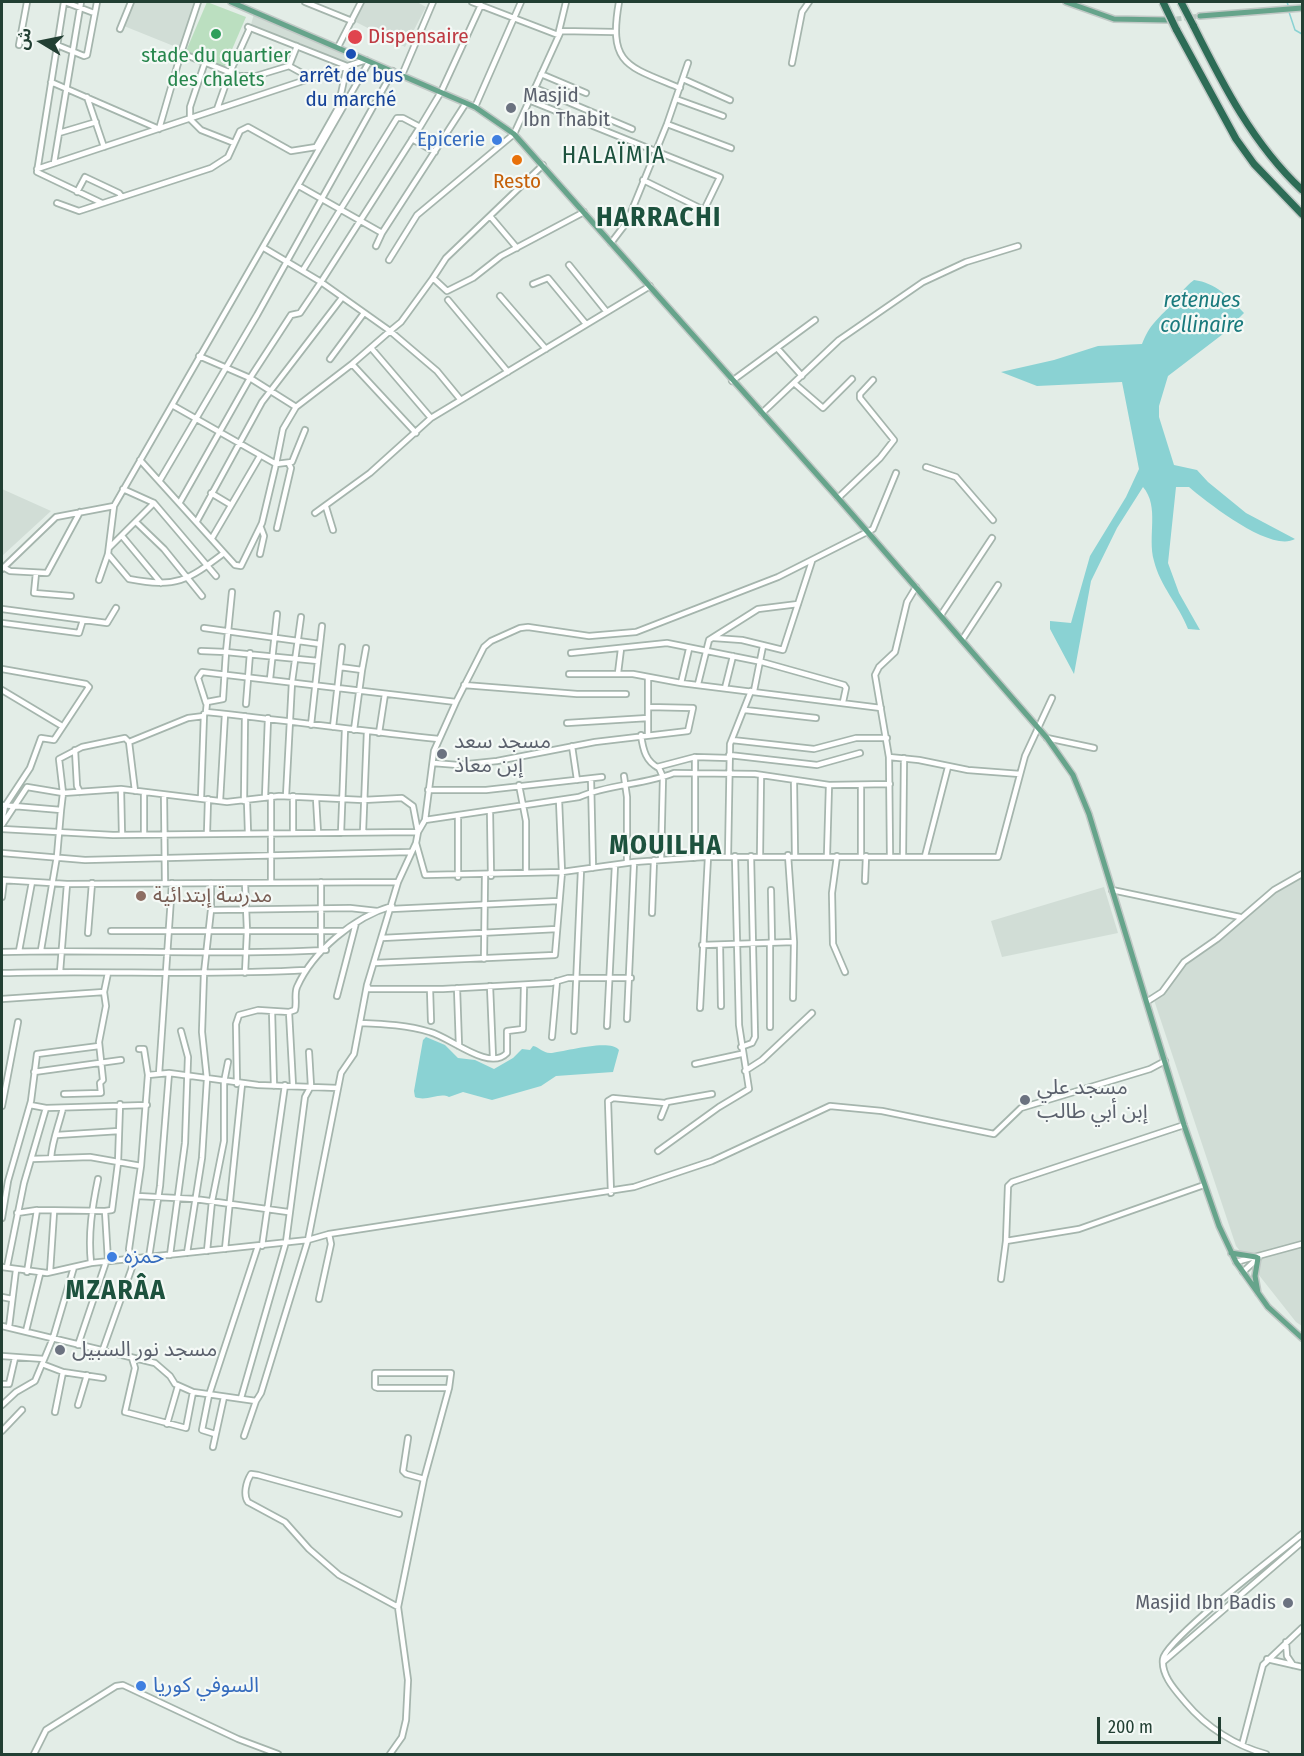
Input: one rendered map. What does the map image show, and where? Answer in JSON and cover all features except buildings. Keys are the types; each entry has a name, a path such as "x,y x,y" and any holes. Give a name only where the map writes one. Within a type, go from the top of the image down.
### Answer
{"highway":[{"path":"1163,2 1236,139 1261,171 1302,214"},
{"path":"1181,2 1234,106 1267,151 1302,190"}],"main road":[{"path":"231,2 475,107 514,134 838,498 1047,738 1073,775 1082,795 1148,1001 1184,1125 1204,1185 1231,1252 1268,1307 1302,1338"},
{"path":"1066,2 1114,19 1167,20"},
{"path":"1200,16 1302,8"},
{"path":"1231,1252 1258,1257 1255,1276 1258,1294"}],"street":[{"path":"19,45 27,2"},
{"path":"94,13 80,4 64,2 37,169 39,175 102,203"},
{"path":"57,45 87,55 97,2"},
{"path":"120,29 131,2"},
{"path":"159,129 198,2"},
{"path":"305,2 352,21"},
{"path":"338,47 361,2"},
{"path":"402,75 433,2"},
{"path":"472,2 558,36"},
{"path":"488,9 491,2"},
{"path":"475,107 521,2"},
{"path":"558,36 566,2"},
{"path":"619,2 614,32 625,62 641,72 680,88"},
{"path":"792,63 802,12 809,2"},
{"path":"54,163 80,4"},
{"path":"180,502 250,378 291,315 300,313 321,282 420,127 441,92 481,5"},
{"path":"217,110 249,27 347,66"},
{"path":"389,260 417,215 514,134 561,31 614,32"},
{"path":"289,66 297,46"},
{"path":"181,53 239,76 256,76 289,66 310,78"},
{"path":"37,169 367,61"},
{"path":"99,580 108,551 114,506 199,356 264,248 367,61"},
{"path":"205,62 190,107 190,119 201,130 234,143"},
{"path":"611,243 627,222 667,124 688,63"},
{"path":"57,203 78,211 211,168 228,157 240,131 248,127 291,151 316,147 338,108 347,66"},
{"path":"160,480 393,71"},
{"path":"541,74 586,93"},
{"path":"683,79 730,100"},
{"path":"51,82 159,129"},
{"path":"535,88 632,129"},
{"path":"87,97 104,147"},
{"path":"676,99 723,116"},
{"path":"531,101 720,177 704,210"},
{"path":"376,246 382,233 466,103"},
{"path":"303,270 397,118 403,118 420,127"},
{"path":"59,133 96,122"},
{"path":"667,124 731,148"},
{"path":"412,139 435,152"},
{"path":"140,460 235,565 240,566 261,527 283,429 296,407 372,349 401,322 446,258 543,165"},
{"path":"77,192 85,177 119,193 122,197"},
{"path":"643,180 704,210 714,212"},
{"path":"299,186 362,219 382,233"},
{"path":"433,278 447,291 473,278 501,256 584,212"},
{"path":"490,216 518,248"},
{"path":"762,413 849,332 923,282 966,262 1018,246"},
{"path":"264,248 303,270 341,299 390,331 438,371 460,399"},
{"path":"569,265 606,311"},
{"path":"533,284 548,278 586,324"},
{"path":"315,513 326,507 431,418 650,286"},
{"path":"500,296 546,349"},
{"path":"196,521 270,390 341,299"},
{"path":"448,300 508,372"},
{"path":"330,359 364,313"},
{"path":"732,381 816,320"},
{"path":"777,348 802,376"},
{"path":"372,349 431,418"},
{"path":"199,356 250,378 296,407"},
{"path":"352,364 416,433"},
{"path":"794,383 823,408 852,379"},
{"path":"838,498 880,458 894,440 860,398 860,394 873,380"},
{"path":"172,405 260,456 276,464 289,464"},
{"path":"277,528 291,468 289,464 305,430"},
{"path":"212,538 260,456"},
{"path":"926,467 956,477 993,520"},
{"path":"417,832 425,820 428,790 439,740 464,685 484,647 490,641 520,628 589,636 636,632 778,577 873,529 896,473"},
{"path":"123,489 154,504 216,576"},
{"path":"211,493 231,505"},
{"path":"108,551 154,504"},
{"path":"80,512 45,574 10,571 2,568 57,517 80,512 114,506"},
{"path":"326,507 333,530"},
{"path":"137,523 202,596"},
{"path":"260,554 264,536 261,527"},
{"path":"122,536 161,583"},
{"path":"941,615 992,538"},
{"path":"108,551 129,579 161,583 188,579 224,553"},
{"path":"714,638 742,640 783,650 812,561"},
{"path":"36,573 33,592 71,596"},
{"path":"962,640 998,585"},
{"path":"890,856 889,757 875,675 895,652 907,602 916,587"},
{"path":"206,703 222,701 232,592"},
{"path":"698,684 707,642 758,609 798,604"},
{"path":"2,609 108,623 116,609"},
{"path":"270,679 277,614"},
{"path":"286,796 292,682 301,617"},
{"path":"2,623 79,633 83,620"},
{"path":"311,725 322,626"},
{"path":"204,628 320,644"},
{"path":"571,653 621,649 663,642 760,662 844,685 846,688 843,702"},
{"path":"728,857 729,756 732,740 753,691 764,646"},
{"path":"333,727 342,647"},
{"path":"354,730 366,648"},
{"path":"618,673 621,649"},
{"path":"681,683 689,649"},
{"path":"201,651 250,653 318,661"},
{"path":"246,704 250,653"},
{"path":"726,688 733,656"},
{"path":"340,667 362,670"},
{"path":"2,669 88,685 54,740 41,738 30,768 6,806 2,825 59,834 417,832"},
{"path":"201,798 206,703 199,674 208,672 316,685 338,690 456,702"},
{"path":"569,674 618,673 881,708"},
{"path":"648,677 648,734"},
{"path":"464,685 577,694 626,694"},
{"path":"2,690 62,726"},
{"path":"379,733 386,694"},
{"path":"6,806 27,787 63,793 121,789 220,801 246,801 271,796 363,800 406,799 415,810 416,843 425,875 458,877 562,872 654,860 735,856 998,857 1020,774 1037,727 1052,698"},
{"path":"433,763 458,765 496,761 641,735 687,732 694,709 648,707"},
{"path":"745,710 816,718"},
{"path":"129,742 204,713 268,718 439,740"},
{"path":"220,801 225,714"},
{"path":"245,716 248,833"},
{"path":"265,797 268,718"},
{"path":"567,723 648,718"},
{"path":"341,833 345,729"},
{"path":"363,832 367,732"},
{"path":"641,735 643,752 651,765 657,767 695,757 729,756 817,765 860,753"},
{"path":"41,950 57,856 63,793 59,759 75,750 125,738 129,742 135,791"},
{"path":"732,740 814,749 856,738 887,738"},
{"path":"1047,738 1094,748"},
{"path":"572,746 577,780"},
{"path":"75,750 77,786 80,792"},
{"path":"695,757 695,858"},
{"path":"889,757 948,767 1020,774"},
{"path":"903,856 904,758"},
{"path":"657,767 663,777 661,860"},
{"path":"925,856 948,767"},
{"path":"425,820 559,800 626,783 663,777 674,772 729,772 830,785 890,784"},
{"path":"760,856 761,775"},
{"path":"624,776 627,863"},
{"path":"428,790 464,791 602,777"},
{"path":"591,779 593,868"},
{"path":"794,782 795,855"},
{"path":"519,785 523,806 526,873"},
{"path":"827,855 830,785"},
{"path":"861,786 865,880"},
{"path":"121,789 122,835"},
{"path":"144,792 144,834"},
{"path":"164,795 165,883"},
{"path":"271,796 271,882"},
{"path":"293,796 293,833"},
{"path":"316,798 318,833"},
{"path":"207,833 208,799"},
{"path":"374,963 553,957 556,952 558,900 562,872 559,800"},
{"path":"6,806 61,810"},
{"path":"490,811 492,876"},
{"path":"458,816 458,877"},
{"path":"244,1436 261,1393 308,1240 341,1073 354,1054 367,985 398,882 416,843"},
{"path":"2,853 85,860 165,856 410,852"},
{"path":"788,855 794,942 793,998"},
{"path":"658,1151 718,1107 747,1091 749,1086 741,1054 735,856"},
{"path":"741,1047 752,1043 755,1037 751,856"},
{"path":"837,856 832,893 833,944 844,972"},
{"path":"699,1008 708,857"},
{"path":"652,913 654,860"},
{"path":"627,1019 631,978 634,862"},
{"path":"606,1026 611,979 615,865"},
{"path":"574,1031 581,870"},
{"path":"1148,1001 1162,992 1184,962 1217,939 1274,890 1302,874"},
{"path":"484,959 485,876"},
{"path":"2,897 3,880 53,884 398,882"},
{"path":"19,951 32,882"},
{"path":"245,882 247,909 245,974"},
{"path":"321,882 319,910 323,950"},
{"path":"88,933 92,883"},
{"path":"159,1074 172,883"},
{"path":"187,1253 202,1158 207,1079 202,1032 211,883"},
{"path":"60,972 67,884"},
{"path":"770,1028 771,890"},
{"path":"1112,890 1240,917"},
{"path":"211,910 350,908 377,910 558,900"},
{"path":"225,1249 240,1084 236,1024 239,1015 258,1010 289,1012 295,1010 295,990 306,970 343,931 377,910"},
{"path":"337,996 356,923"},
{"path":"382,938 557,929"},
{"path":"111,931 167,933 343,931"},
{"path":"702,945 794,942"},
{"path":"720,945 722,1006"},
{"path":"2,952 41,950 247,953 323,950"},
{"path":"2,973 167,975 245,974 306,970"},
{"path":"64,1094 101,1093 100,1083 103,1080 99,1046 106,1006 104,992 108,973"},
{"path":"367,985 374,991 631,978"},
{"path":"552,1036 557,981"},
{"path":"360,1023 390,1024 430,1032 470,1053 493,1058 506,1056 507,1030 523,1029 524,985"},
{"path":"490,986 493,1058"},
{"path":"457,988 459,1046"},
{"path":"430,989 431,1021"},
{"path":"2,999 104,992"},
{"path":"272,1011 274,1086"},
{"path":"289,1012 293,1086"},
{"path":"745,1071 762,1060 813,1013"},
{"path":"2,1106 18,1022"},
{"path":"170,1255 185,1143 188,1057 181,1031"},
{"path":"2,1218 8,1181 30,1105 37,1054 99,1046"},
{"path":"102,1352 133,1259 129,1249 141,1166 148,1075 144,1049 139,1049"},
{"path":"241,1398 286,1242 288,1212 305,1097 311,1086 309,1052"},
{"path":"695,1064 741,1054"},
{"path":"34,1072 121,1060"},
{"path":"46,1108 4,1267 40,1274 91,1263 308,1240 329,1234 611,1193 712,1161 830,1106 882,1112 994,1134 1021,1108 1150,1069 1165,1061"},
{"path":"207,1251 212,1201 224,1141 224,1082 228,1062"},
{"path":"149,1257 156,1198 160,1186 169,1073"},
{"path":"148,1075 169,1073 240,1084 338,1088"},
{"path":"215,1434 202,1430 209,1395 260,1246 268,1210 285,1085"},
{"path":"611,1193 608,1101 613,1098 665,1103 712,1094"},
{"path":"661,1117 665,1103"},
{"path":"30,1105 46,1108 120,1104 147,1105"},
{"path":"18,1213 37,1210 105,1213 112,1209 118,1163 120,1104"},
{"path":"51,1158 52,1141 57,1135 63,1108"},
{"path":"1001,1279 1008,1186 1012,1182 1184,1125"},
{"path":"57,1135 119,1131"},
{"path":"32,1159 90,1158 141,1166"},
{"path":"91,1263 89,1242 91,1211 99,1179"},
{"path":"1005,1241 1079,1229 1204,1185"},
{"path":"137,1196 195,1199 288,1212"},
{"path":"27,1272 37,1210"},
{"path":"50,1272 54,1212"},
{"path":"78,1345 107,1261 105,1213"},
{"path":"319,1299 331,1244 329,1234"},
{"path":"1236,1262 1302,1244"},
{"path":"1243,1272 1258,1257"},
{"path":"2,1405 16,1392 35,1381 53,1338 74,1267"},
{"path":"9,1327 16,1270"},
{"path":"26,1331 40,1274"},
{"path":"2,1297 12,1299"},
{"path":"2,1326 155,1363 178,1386 193,1392 256,1401"},
{"path":"2,1356 43,1361 63,1372 103,1378"},
{"path":"2,1384 9,1384 15,1358"},
{"path":"132,1358 135,1368 125,1412 186,1428 193,1392"},
{"path":"55,1412 63,1372"},
{"path":"390,1755 402,1737 407,1700 408,1680 398,1607 424,1479 449,1388 450,1372 375,1373 375,1387 378,1388 449,1388"},
{"path":"78,1405 87,1375"},
{"path":"167,1424 178,1386"},
{"path":"213,1447 224,1397"},
{"path":"2,1431 21,1410"},
{"path":"408,1438 403,1471 405,1474 424,1479"},
{"path":"398,1607 339,1575 309,1549 285,1522 248,1502 245,1493 251,1474 399,1514"},
{"path":"1266,1755 1242,1746 1205,1722 1188,1706 1166,1676 1162,1662 1169,1647 1302,1534"},
{"path":"1162,1662 1302,1542"},
{"path":"1242,1746 1261,1669 1267,1659 1302,1628"},
{"path":"1286,1642 1287,1656 1293,1665"},
{"path":"1267,1659 1302,1667"},
{"path":"34,1755 46,1730 116,1686 123,1685 238,1740 278,1755"}],"shaded area":[{"path":"133,2 201,2 186,51 124,26"},
{"path":"364,2 417,2 426,7 405,47 354,21"},
{"path":"254,14 362,61 347,66 250,28"},
{"path":"2,489 51,511 2,556"},
{"path":"1302,876 1302,1326 1296,1322 1236,1246 1154,1000 1165,991 1179,969 1221,938 1270,895"},
{"path":"1104,887 1118,933 1002,957 991,921"}],"green space":[{"name":"stade du quartier des chalets","path":"207,2 246,17 224,68 186,51"}],"water":[{"name":"retenues collinaire","path":"1194,280 1216,288 1244,313 1223,334 1168,376 1159,406 1159,417 1174,465 1197,470 1246,513 1295,539 1284,541 1271,539 1256,533 1210,504 1189,487 1176,487 1168,563 1179,593 1200,630 1188,629 1154,561 1151,503 1143,487 1117,528 1091,581 1074,674 1050,629 1050,621 1071,623 1090,556 1126,497 1139,469 1122,382 1037,386 1001,372 1054,360 1098,346 1142,344 1154,323"},
{"path":"426,1037 445,1045 458,1058 475,1060 494,1069 513,1058 522,1049 530,1050 533,1046 550,1053 597,1045 606,1045 619,1050 613,1072 556,1076 541,1086 492,1100 463,1092 449,1097 419,1098 415,1097 414,1091 423,1040"}],"waterway":[{"path":"1289,12 1295,30 1302,34"}],"tunnel":[{"path":"1169,20 1200,16"}],"place":[{"name":"stade du quartier des chalets","path":"216,34"},
{"name":"Dispensaire","path":"355,37"},
{"name":"arrêt de bus du marché","path":"351,54"},
{"name":"Masjid Ibn Thabit","path":"511,108"},
{"name":"Epicerie","path":"497,140"},
{"name":"Resto","path":"517,160"},
{"name":"مسجد سعد إبن معاذ","path":"442,754"},
{"name":"مدرسة إبتدائية","path":"141,896"},
{"name":"مسجد علي إبن أبي طالب","path":"1025,1100"},
{"name":"حمزه","path":"112,1257"},
{"name":"مسجد نور السبيل","path":"60,1350"},
{"name":"Masjid Ibn Badis","path":"1288,1603"},
{"name":"السوفي كوريا","path":"141,1686"}],"district":[{"name":"HALAÏMIA","path":"614,156"},
{"name":"HARRACHI","path":"659,218"},
{"name":"MOUILHA","path":"666,846"},
{"name":"MZARÂA","path":"116,1291"}]}
